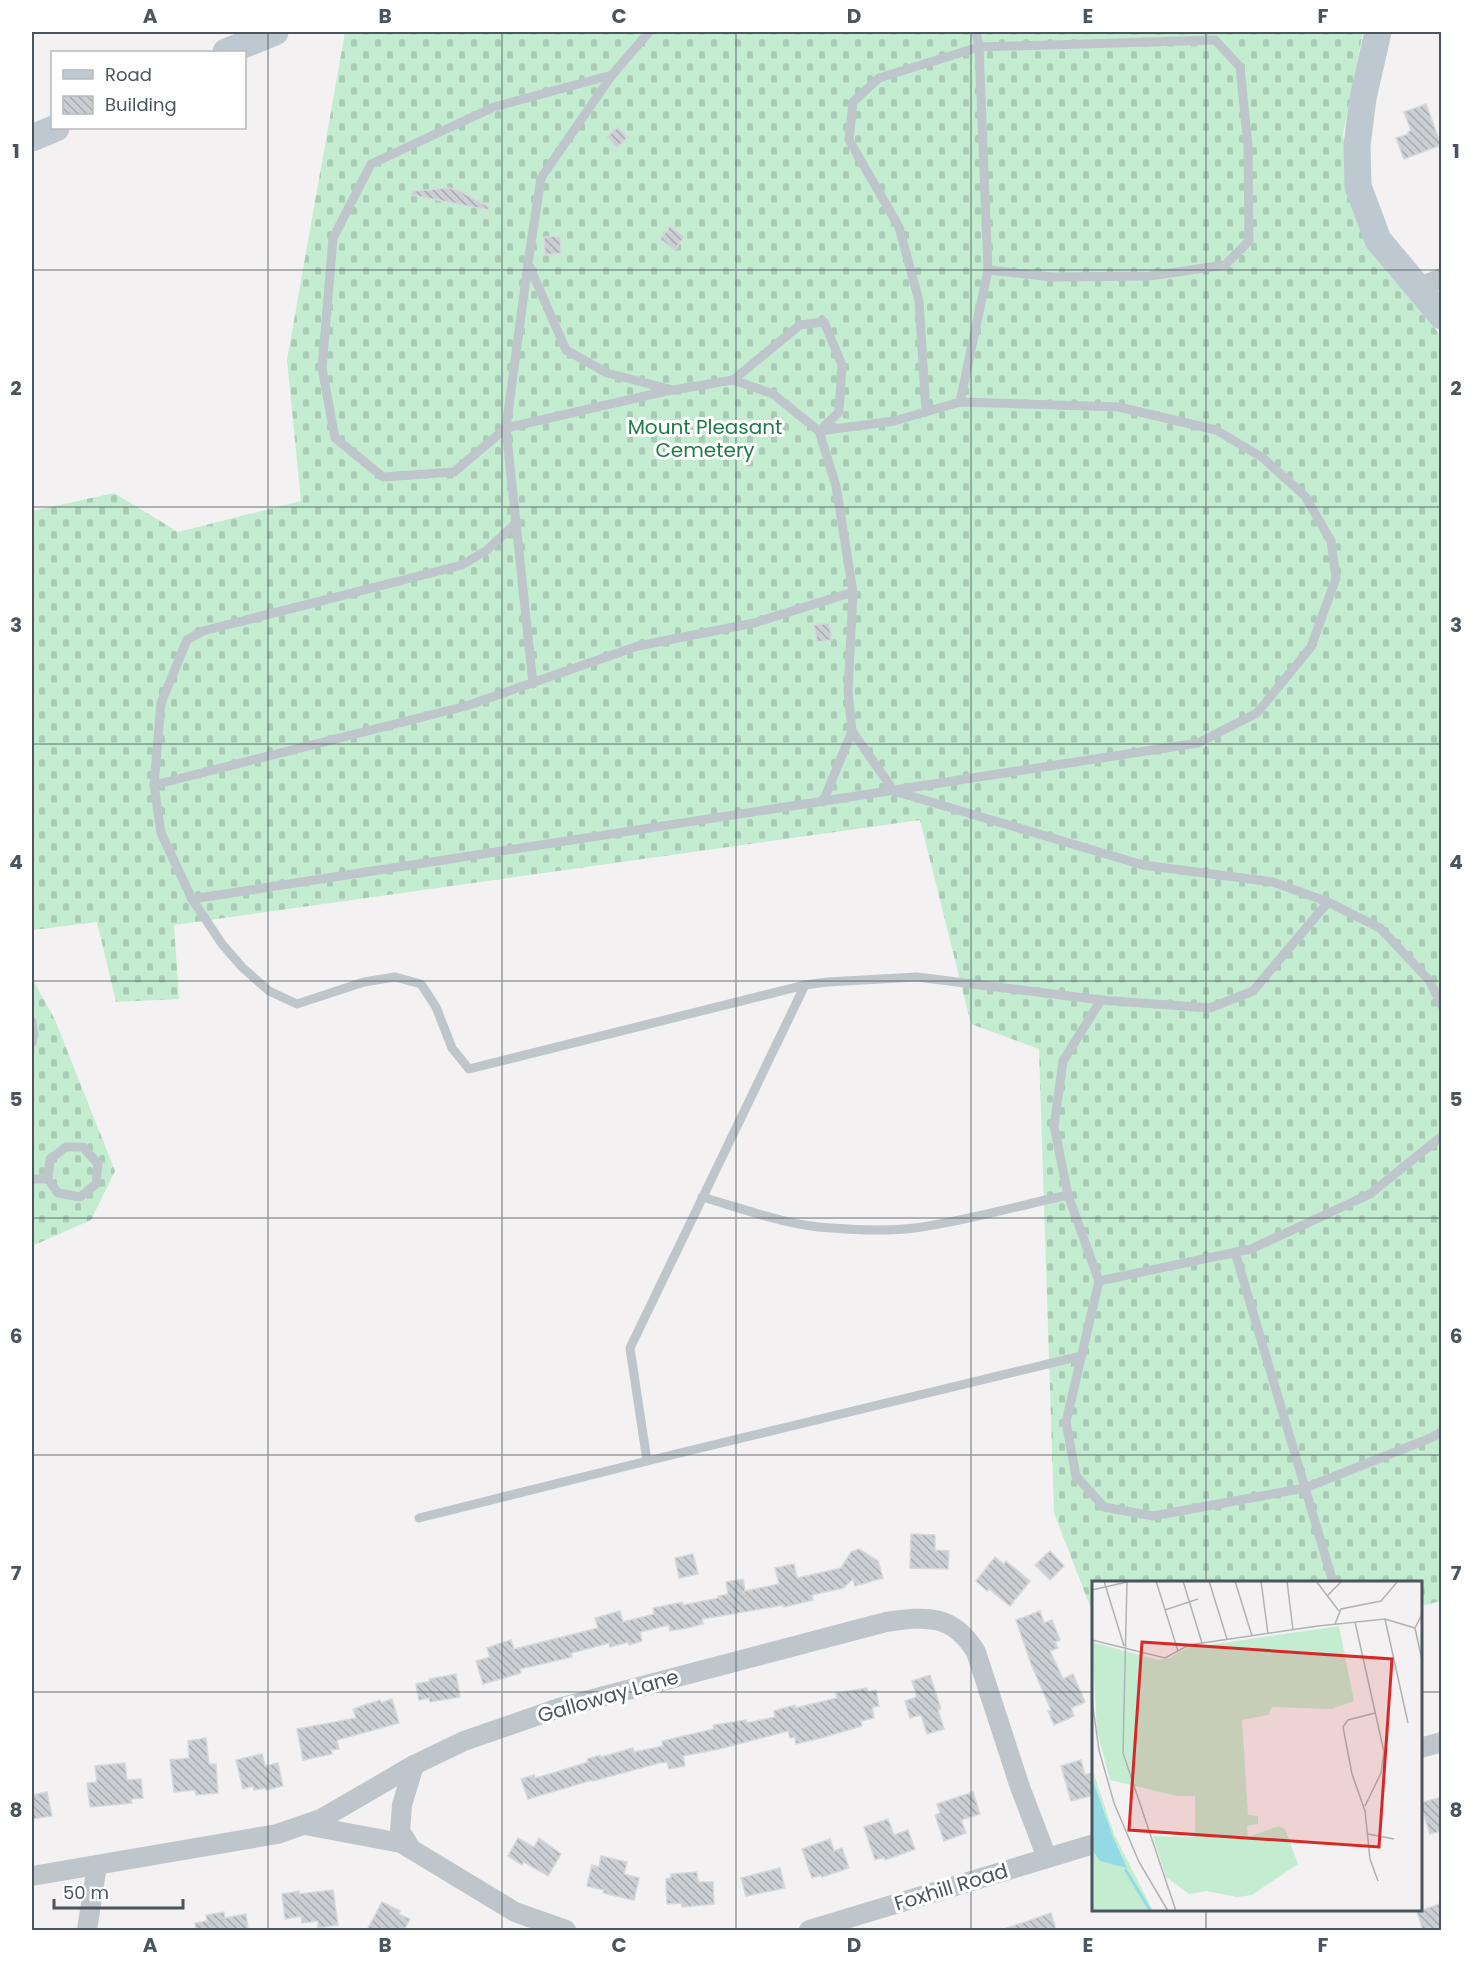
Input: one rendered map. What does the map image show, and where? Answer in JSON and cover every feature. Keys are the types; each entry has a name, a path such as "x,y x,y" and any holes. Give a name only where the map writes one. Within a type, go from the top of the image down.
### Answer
{"street":[{"path":"228,51 275,32"},
{"path":"1378,32 1363,98 1357,145 1358,186 1378,240 1430,283 1442,316"},
{"path":"32,138 54,129"},
{"name":"Galloway Lane","path":"32,1875 277,1834 321,1819 414,1765 464,1741 559,1708 886,1622 931,1618 952,1626 968,1639 976,1652 1020,1787 1047,1858"},
{"path":"1422,1747 1442,1742"},
{"path":"410,1847 400,1831 402,1805 414,1765"},
{"path":"305,1825 401,1843 515,1912 566,1930"},
{"name":"Foxhill Road","path":"808,1930 1092,1845"},
{"path":"87,1930 96,1865"}],"lane":[{"path":"533,684 507,428 541,178 612,75 649,32"},
{"path":"960,402 988,270 979,47 976,32"},
{"path":"926,412 918,301 899,227 849,140 854,102 879,78 979,47 1215,40 1240,67 1248,146 1249,242 1225,265 1150,276 1052,277 988,270"},
{"path":"612,75 494,107 371,164 333,238 322,368 336,438 383,477 454,472 507,428 673,390 733,380 773,394 819,431 836,486 853,592 848,691 852,731 823,802"},
{"path":"528,263 566,350 607,373 673,390"},
{"path":"733,380 800,325 824,322 842,365 839,412 819,431"},
{"path":"192,899 1198,743 1257,713 1311,646 1336,578 1331,541 1305,496 1263,458 1216,430 1119,407 960,402 894,421 819,431"},
{"path":"516,522 488,550 462,565 203,631 187,640 160,703 154,786 161,833 192,899 222,944 242,967 269,991 297,1004 364,982 395,977 420,984 436,1007 452,1048 469,1070 805,985 827,982 917,977 1101,1000 1210,1008 1253,991 1328,902"},
{"path":"154,786 466,706 638,646 753,622 853,592"},
{"path":"852,731 894,791 1143,865 1273,882 1328,902 1380,928 1429,980 1442,1006"},
{"path":"647,1461 630,1348 805,985"},
{"path":"1101,1000 1063,1061 1054,1126 1068,1195 1099,1281 1066,1422 1076,1476 1104,1507 1153,1516 1305,1488 1433,1437 1442,1431"},
{"path":"32,1022 34,1035 32,1043"},
{"path":"1099,1281 1251,1249 1370,1194 1442,1136"},
{"path":"66,1147 83,1147 98,1164 96,1184 80,1197 58,1193 48,1179 50,1159 66,1147"},
{"path":"32,1179 48,1179"},
{"path":"702,1197 778,1219 830,1228 913,1228 965,1219 1068,1195"},
{"path":"1234,1252 1333,1581"},
{"path":"419,1518 1081,1356"}],"green space":[{"name":"Mount Pleasant Cemetery","path":"345,32 1363,32 1343,135 1359,222 1442,338 1441,1601 1422,1606 1422,1581 1092,1581 1092,1611 1054,1513 1039,1049 971,1024 920,820 174,925 179,999 116,1002 97,922 32,930 32,511 114,493 178,532 301,501 287,360"},
{"path":"32,978 55,1020 115,1171 91,1220 32,1246"}],"building":[{"path":"1426,104 1441,145 1404,159 1396,138 1408,134 1411,130 1404,112"},
{"path":"618,127 627,138 617,148 607,137"},
{"path":"448,188 458,190 489,207 488,210 412,195 412,191"},
{"path":"670,226 684,237 675,250 660,239"},
{"path":"560,236 561,253 545,255 544,237"},
{"path":"829,623 832,640 817,642 814,625"},
{"path":"911,1534 935,1535 935,1550 949,1551 948,1569 910,1568"},
{"path":"859,1549 878,1561 883,1578 855,1586 853,1579 843,1588 812,1595 813,1600 784,1607 784,1605 702,1619 703,1624 670,1631 669,1625 640,1632 642,1641 610,1647 609,1643 571,1653 572,1657 520,1669 521,1673 483,1684 476,1661 490,1657 487,1648 495,1645 511,1640 514,1649 598,1628 595,1618 620,1611 623,1622 654,1614 653,1608 719,1598 718,1596 728,1594 726,1582 743,1579 745,1591 779,1584 775,1568 794,1564 797,1578 841,1568 851,1552"},
{"path":"1050,1551 1064,1566 1050,1580 1035,1565"},
{"path":"693,1554 698,1574 679,1578 675,1558"},
{"path":"995,1557 1004,1564 1006,1561 1030,1581 1010,1606 976,1581"},
{"path":"1040,1611 1044,1623 1052,1620 1060,1640 1055,1642 1058,1648 1050,1651 1063,1679 1073,1674 1085,1702 1071,1708 1074,1716 1054,1725 1048,1711 1051,1710 1031,1664 1016,1620"},
{"path":"456,1674 460,1697 430,1702 429,1698 419,1700 416,1684"},
{"path":"930,1675 941,1709 938,1710 944,1729 927,1734 921,1715 910,1718 905,1701 917,1697 912,1681"},
{"path":"867,1688 868,1692 876,1690 879,1706 872,1707 874,1718 861,1721 862,1726 821,1738 796,1744 795,1737 790,1738 788,1731 683,1756 685,1766 669,1769 667,1762 659,1763 528,1799 521,1779 553,1773 588,1762 587,1759 600,1755 601,1757 633,1748 634,1752 663,1746 662,1741 714,1729 713,1725 746,1720 747,1723 775,1717 774,1711 837,1698 836,1693"},
{"path":"392,1699 399,1723 337,1740 339,1749 331,1750 332,1754 303,1760 297,1729 356,1718 353,1709 380,1700 381,1703"},
{"path":"206,1738 209,1764 216,1764 218,1793 196,1795 195,1790 174,1792 170,1760 189,1758 188,1741"},
{"path":"262,1754 265,1766 278,1763 283,1786 266,1790 266,1788 254,1790 253,1786 243,1789 236,1760"},
{"path":"1081,1760 1085,1775 1092,1773 1092,1796 1071,1801 1061,1766"},
{"path":"125,1763 127,1780 141,1779 143,1798 131,1799 132,1803 90,1807 87,1783 97,1782 95,1766"},
{"path":"47,1792 52,1816 32,1819 32,1795"},
{"path":"973,1792 980,1814 961,1820 966,1833 944,1841 935,1815 940,1813 937,1804"},
{"path":"1442,1797 1442,1831 1430,1834 1422,1802"},
{"path":"888,1819 894,1835 908,1830 915,1849 885,1860 884,1857 875,1860 864,1827"},
{"path":"518,1838 534,1847 539,1838 561,1854 548,1876 508,1856"},
{"path":"830,1839 834,1851 842,1848 849,1868 812,1878 802,1849"},
{"path":"601,1856 627,1862 624,1874 639,1878 634,1900 603,1893 604,1890 587,1886 592,1865 599,1867"},
{"path":"780,1868 785,1888 746,1896 741,1878"},
{"path":"697,1872 698,1882 713,1882 714,1904 682,1907 681,1903 667,1904 666,1879 671,1878 671,1874"},
{"path":"333,1890 338,1925 318,1928 318,1921 302,1923 301,1916 285,1919 282,1894"},
{"path":"382,1902 410,1919 404,1930 367,1930"},
{"path":"1442,1903 1442,1930 1423,1930 1417,1912"},
{"path":"224,1912 225,1918 246,1914 248,1930 196,1930 195,1923 207,1921 206,1915"},
{"path":"1051,1913 1056,1930 1007,1930 1007,1928"}]}
